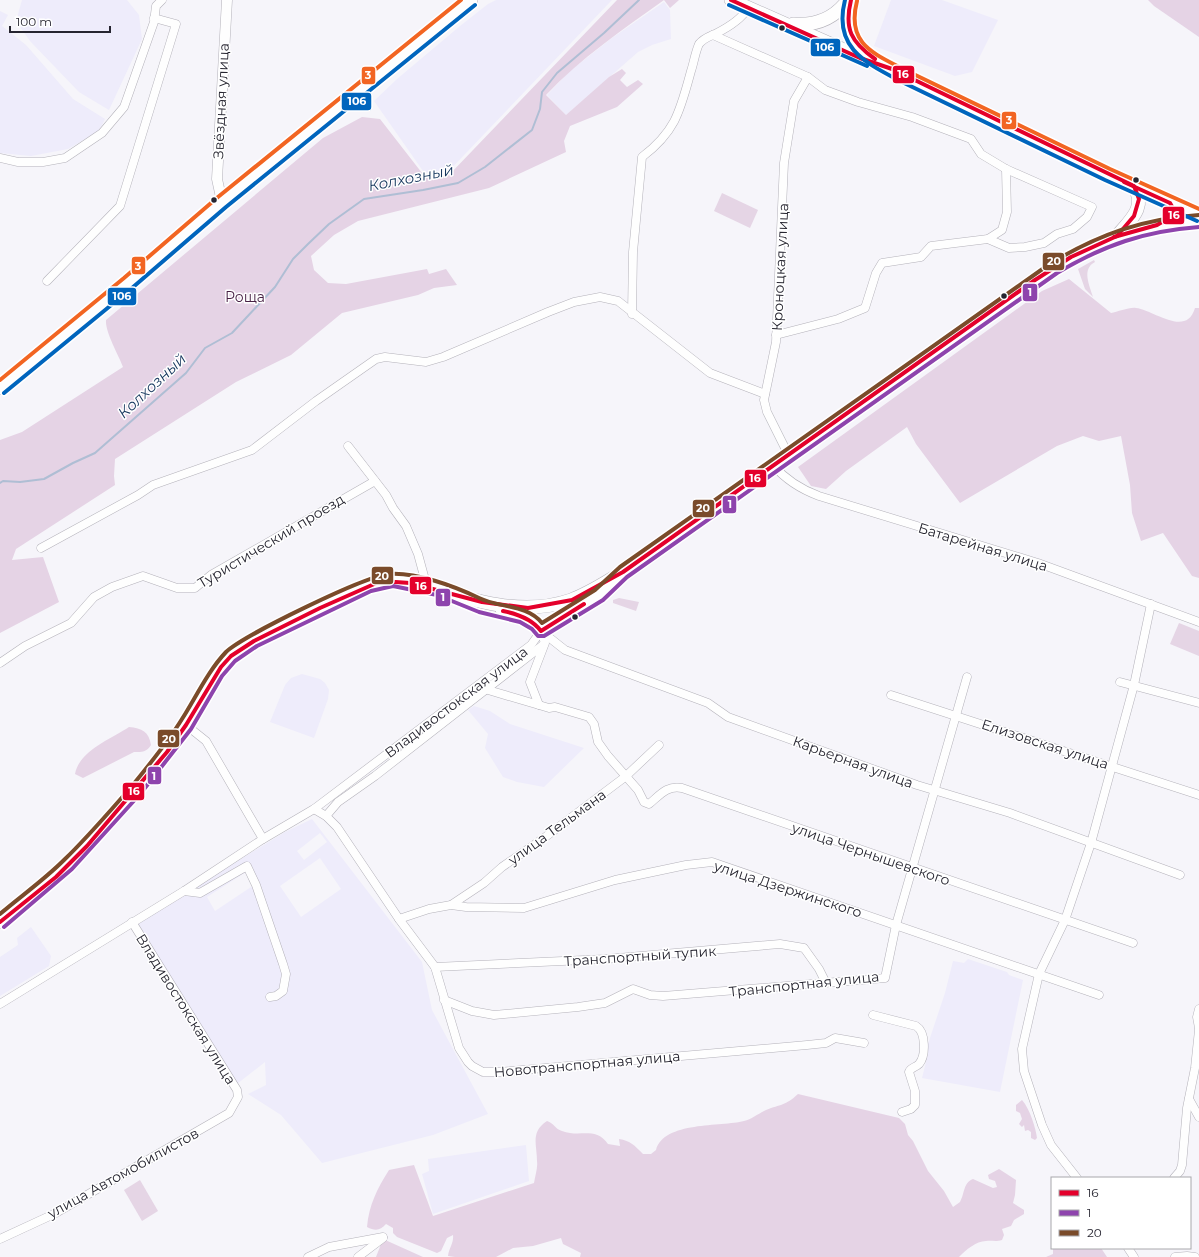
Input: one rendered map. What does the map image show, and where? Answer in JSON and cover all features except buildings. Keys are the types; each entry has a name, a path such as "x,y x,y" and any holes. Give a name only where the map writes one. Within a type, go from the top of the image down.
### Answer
{"main road":[{"path":"0,388 128,283 222,202 471,0"},
{"path":"731,0 860,58 892,69"},
{"path":"785,23 804,25 823,22 848,2"},
{"path":"812,36 833,21 848,2"},
{"path":"848,2 847,20 852,38 864,52 892,69 1071,157 1199,216"},
{"path":"1117,236 1134,216 1139,204 1138,194 1134,186"},
{"path":"1163,224 1170,221 1174,215 1174,210 1170,203"},
{"name":"Владивостокская улица","path":"623,572 1035,280 1071,257 1117,236 1151,225 1199,221"},
{"path":"0,922 51,881 87,846 137,789 186,725 221,667 231,656 254,641 376,582 400,581 495,605 528,608 552,605 572,600 623,572"}],"street":[{"path":"150,0 156,6"},
{"path":"0,158 18,162 43,162 65,158 102,133 124,107 154,22 156,6 162,0"},
{"name":"Звёздная улица","path":"222,202 217,179 227,0"},
{"path":"632,314 633,252 642,157 656,146 672,127 699,44 704,38 713,35 736,22 748,8"},
{"path":"47,282 120,206 176,24 154,18"},
{"path":"713,35 808,77 815,84 836,95 912,117 971,139 981,154 1006,169 1090,206 1092,210 1087,217 1073,229 1058,234 1044,243 1025,247 1009,248 988,239"},
{"name":"Кроноцкая улица","path":"788,454 767,412 765,394 776,335 784,163 794,101 808,77"},
{"path":"776,335 838,319 865,308 876,274 882,263 921,257 931,246 988,239 1002,230 1006,221 1006,169"},
{"path":"41,548 138,495 153,485 252,450 316,401 376,359 385,357 426,362 443,357 574,302 600,297 618,301 632,314 710,373 765,394"},
{"path":"348,446 386,495 406,526 418,554 426,587"},
{"name":"Батарейная улица","path":"773,465 789,481 804,490 819,496 1038,563 1199,622"},
{"name":"Туристический проезд","path":"0,663 25,646 70,623 82,612 94,597 112,587 143,576 177,588 195,588 211,576 374,481"},
{"name":"Владивостокская улица","path":"0,1004 184,891 263,839 314,809 530,645 540,629 599,595 623,572"},
{"name":"Карьерная улица","path":"464,597 481,606 516,614 540,629 565,650 708,704 728,717 935,790 1010,813 1180,875"},
{"path":"1076,1177 1047,1136 1033,1102 1022,1065 1023,1042 1039,974 1065,920 1091,843 1134,685 1152,604"},
{"name":"Карьерная улица","path":"528,608 540,629"},
{"path":"539,705 530,682 545,643 540,629"},
{"path":"326,816 338,802 375,776 466,703 488,690 545,643"},
{"name":"Транспортная улица","path":"444,1000 472,1011 494,1014 578,1007 606,1003 633,989 650,995 663,996 885,978 896,925 967,677"},
{"path":"1120,682 1199,703"},
{"path":"488,690 549,708 555,707 589,717 594,724 598,742 625,777"},
{"name":"Елизовская улица","path":"891,695 1199,795"},
{"path":"186,725 206,741 263,839"},
{"name":"улица Тельмана","path":"451,905 484,883 502,867 544,838 625,777 659,745"},
{"name":"улица Чернышевского","path":"625,777 638,790 644,802 649,804 668,788 682,788 1134,943"},
{"name":"Новотранспортная улица","path":"314,809 326,816 337,827 399,919 435,967 459,1048 472,1066 489,1073 826,1043 835,1038 864,1043"},
{"name":"улица Дзержинского","path":"399,919 429,909 451,905 466,907 524,908 614,880 711,862 1099,995"},
{"path":"184,891 200,893 247,866 256,886 286,974 283,991 276,996 270,997"},
{"name":"Владивостокская улица","path":"132,922 237,1090 238,1097"},
{"name":"Транспортный тупик","path":"435,967 606,960 780,944 804,948 826,983"},
{"path":"1175,1177 1180,1172 1182,1165 1187,1108 1199,1029 1197,1017 1199,1009"},
{"path":"874,1015 916,1026 920,1029 923,1035 921,1060 919,1064 909,1072 915,1091 915,1104 911,1110 902,1112"},
{"name":"улица Автомобилистов","path":"0,1239 54,1214 229,1114 238,1097"},
{"path":"1189,1099 1199,1117"},
{"path":"308,1257 329,1248 383,1237 358,1257"},
{"path":"1175,1257 1195,1257"}],"shaded area":[{"path":"22,0 127,0 139,15 142,39 109,110 79,92 30,41 16,21"},
{"path":"496,0 612,0 446,174 433,174 423,171 374,101 397,79 460,26 488,4"},
{"path":"891,0 942,0 998,20 972,72 955,76 874,46"},
{"path":"664,2 670,10 671,39 652,45 638,52 566,115 547,95 570,71 612,38"},
{"path":"0,11 8,15 2,26 26,45 73,99 105,119 99,131 68,149 31,156 0,153"},
{"path":"722,193 758,210 750,228 714,211"},
{"path":"1094,260 1095,262 1088,269 1087,273 1093,297 1085,289 1078,269"},
{"path":"619,598 639,602 636,611 613,603 613,600"},
{"path":"1179,623 1199,631 1199,656 1170,644"},
{"path":"302,674 320,679 325,683 329,690 328,699 314,738 270,722 285,685 291,678"},
{"path":"474,706 490,711 510,724 584,748 544,787 517,782 503,777 485,748 488,734 468,710"},
{"path":"312,819 422,962 432,1010 488,1114 433,1135 322,1163 281,1115 248,1094 266,1085 265,1062 237,1084 137,923 285,832","holes":["320,833 327,842 304,860 297,851","320,858 341,889 301,917 280,886","246,872 254,885 215,911 207,897"]},
{"path":"31,927 51,956 49,966 0,996 0,957 18,945 17,938"},
{"path":"968,959 1007,972 1009,975 1023,980 1000,1092 922,1078 928,1054 926,1050 945,993 953,961 964,963"},
{"path":"526,1145 529,1181 433,1214 422,1174 429,1171 428,1159"},
{"path":"140,1180 158,1211 142,1221 124,1190"}],"green space":[{"name":"Роща","path":"617,0 664,0 617,33 573,69 546,95 566,115 609,77 622,69 626,73 620,80 627,87 638,80 643,84 617,107 570,126 564,141 566,152 489,188 358,221 334,235 311,256 314,270 328,283 346,284 427,269 429,274 446,269 457,285 434,288 418,295 342,313 291,355 236,382 115,459 115,485 16,549 12,560 43,557 59,602 0,633 0,440 22,432 123,367 110,337 106,320 323,138 362,117 380,119 422,173 432,176 449,175"},
{"path":"664,0 679,0 670,8"},
{"path":"1148,0 1199,0 1199,37 1154,6"},
{"path":"1069,279 1111,313 1136,308 1177,322 1185,321 1191,317 1195,308 1199,308 1199,578 1192,576 1163,533 1141,541 1132,513 1130,485 1121,436 1099,441 1083,436 1057,446 960,503 916,444 907,427 846,471 826,489 811,486 798,467 1042,291"},
{"path":"129,727 138,728 147,734 151,745 148,749 142,752 134,752 83,778 75,774 78,766 89,752"},
{"path":"798,1094 899,1118 905,1124 908,1135 913,1141 928,1171 944,1191 953,1207 960,1202 967,1183 973,1179 993,1188 997,1187 995,1181 989,1179 988,1175 999,1169 1016,1180 1013,1203 1024,1210 1024,1214 1014,1220 1011,1226 1002,1229 1004,1235 1002,1240 982,1241 975,1244 959,1257 580,1257 581,1253 563,1244 561,1238 533,1246 513,1248 496,1257 455,1257 448,1256 453,1241 453,1235 447,1238 441,1251 437,1253 397,1237 393,1233 393,1228 386,1224 377,1230 367,1227 374,1197 389,1170 414,1165 433,1216 534,1183 537,1166 536,1134 542,1125 547,1121 558,1129 569,1133 587,1133 598,1135 608,1144 620,1146 619,1139 627,1141 643,1154 651,1154 656,1150 661,1141 670,1134 694,1127 744,1121 766,1110 786,1103"},
{"path":"1022,1100 1028,1108 1034,1124 1037,1138 1035,1140 1031,1138 1031,1132 1028,1130 1025,1131 1024,1125 1022,1127 1019,1124 1022,1119 1020,1113 1016,1111 1016,1105"},
{"path":"383,1239 423,1257 376,1257"},
{"path":"1053,1249 1102,1249 1107,1257 1046,1257 1053,1254"}],"waterway":[{"name":"Колхозный","path":"0,483 3,481 20,482 44,479 95,453 186,373 205,348 232,333 275,287 293,259 329,224 364,199 458,183 485,167 532,130 540,109 542,92 557,73 604,33 639,0"}],"transit line":[{"name":"3","path":"0,380 124,278 218,197 461,0"},
{"name":"16","path":"0,922 56,877 87,846 167,752 186,725 221,667 231,656 254,641 320,608 381,581 410,583 482,602 528,608 572,600 623,572 1035,280 1071,257 1117,236 1134,216 1139,199 1134,186 892,69 860,58 731,0"},
{"name":"106","path":"845,0 842,16 843,30 854,51 875,67 900,81 1105,180 1197,221"},
{"name":"16","path":"851,0 848,19 851,34 860,47 875,59"},
{"name":"3","path":"857,1 855,28 865,45 882,58 1110,169 1199,209"},
{"name":"106","path":"4,393 132,288 226,207 475,5"},
{"name":"106","path":"729,5 867,66"},
{"name":"16","path":"1114,237 1157,225 1174,215 1174,210 1170,203 1124,182"},
{"name":"20","path":"0,914 56,867 99,824 165,745 220,659 226,652 237,644 305,607 376,577 389,574 411,575 435,581 487,601 529,612 542,623 595,590 620,567 1051,263 1104,236 1140,224 1199,215"},
{"name":"1","path":"4,927 72,869 141,793 191,729 222,676 235,661 257,646 371,591 393,586 437,595 479,612 520,622 532,629 538,636 544,636 603,600 627,577 1057,273 1074,263 1108,247 1125,241 1161,232 1199,227"},
{"name":"16","path":"503,611 524,618 533,623 541,631 584,604"}]}
